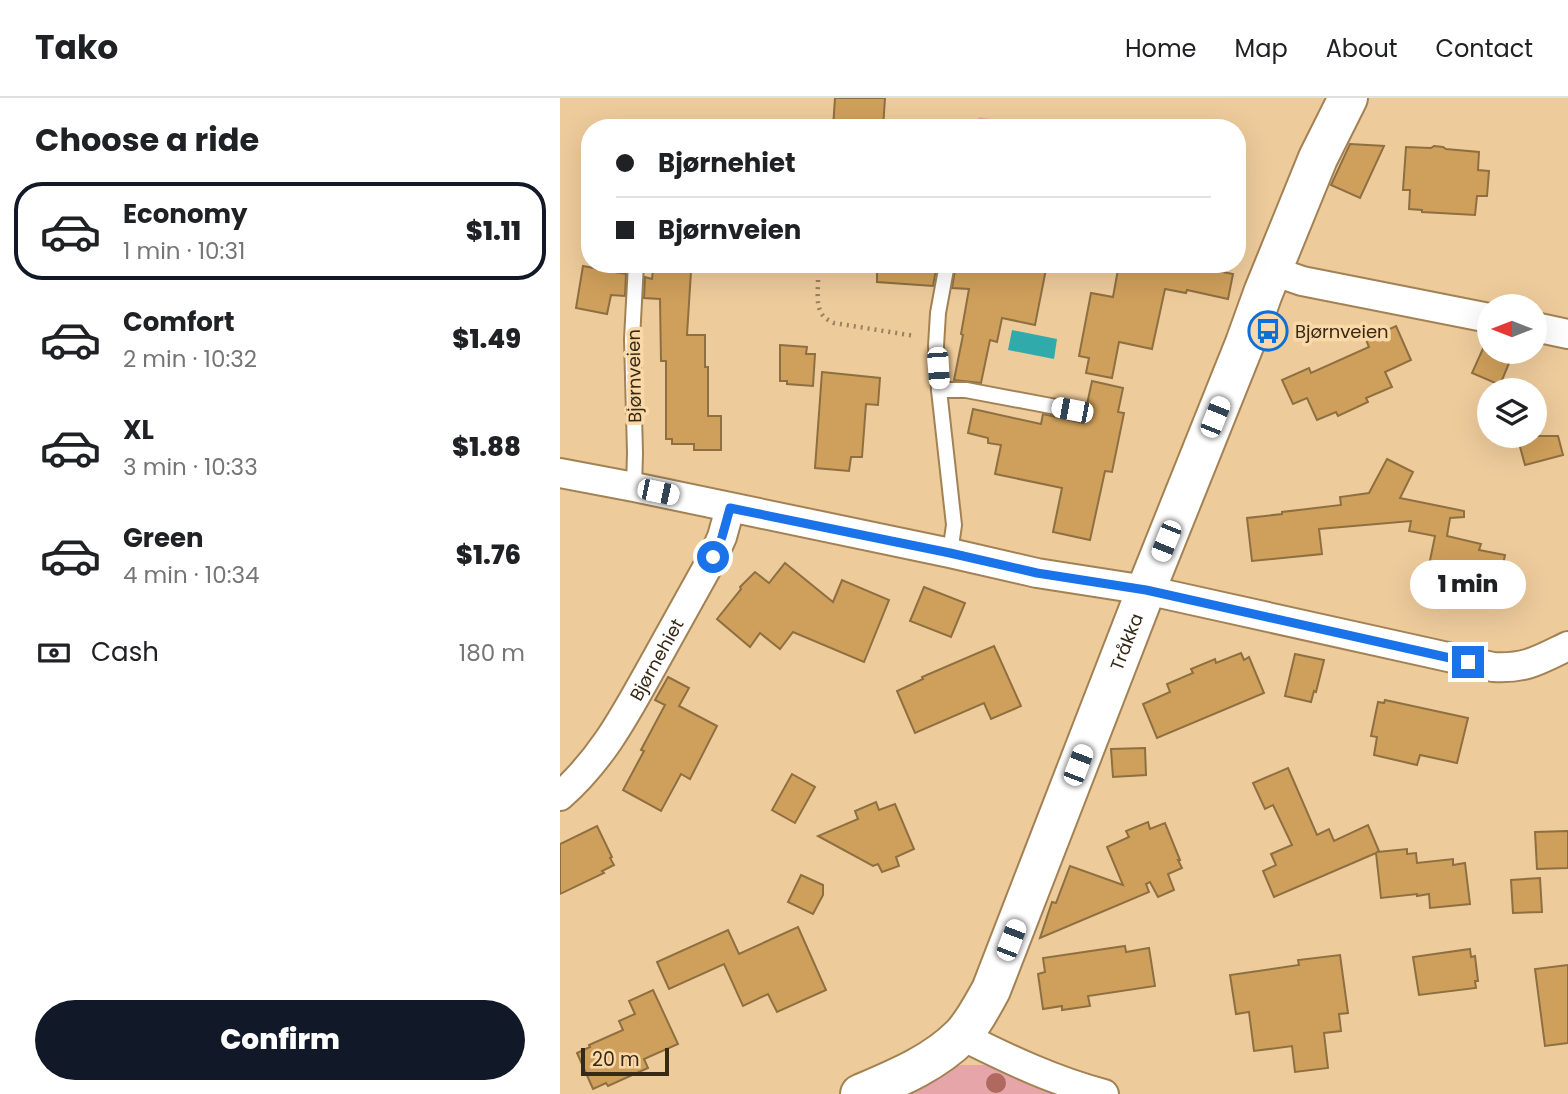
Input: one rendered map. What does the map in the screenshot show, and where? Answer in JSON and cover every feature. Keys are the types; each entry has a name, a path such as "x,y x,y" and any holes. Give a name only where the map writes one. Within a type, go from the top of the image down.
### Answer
{"street":[{"name":"Tråkka","path":"860,1094 919,1067 951,1044 976,1017 991,990 1263,293 1318,158 1348,98"},
{"path":"1273,271 1302,281 1477,316"},
{"path":"1547,330 1568,334"},
{"path":"560,473 1037,573 1146,590 1493,667 1508,668 1534,663 1568,646"},
{"name":"Bjørnehiet","path":"560,796 601,753 625,716 713,557 730,508"},
{"path":"951,1044 1104,1094"}],"lane":[{"name":"Bjørnveien","path":"634,487 632,339 636,273"},
{"path":"946,273 936,340 954,525 950,553"},
{"path":"939,390 966,390 1072,410"}],"path":[{"path":"818,280 820,311 828,321 936,340"}],"shaded area":[{"path":"961,1065 984,1065 1001,1069 1060,1094 892,1094"}],"water":[{"path":"1012,330 1057,339 1054,359 1008,350"}],"building":[{"path":"835,98 885,98 884,119 834,119"},
{"path":"1350,144 1384,146 1360,198 1331,185"},
{"path":"1434,146 1479,152 1478,170 1489,171 1487,196 1477,196 1475,215 1409,209 1410,190 1403,190 1406,147"},
{"path":"582,273 626,274 625,296 611,295 607,314 576,308"},
{"path":"653,273 691,273 687,335 705,335 708,416 721,416 721,450 694,450 694,444 672,444 672,439 666,439 666,361 661,361 660,299 644,298 645,277 652,279"},
{"path":"877,273 935,273 933,286 877,282"},
{"path":"954,273 1045,273 1035,325 1002,318 997,342 990,340 981,383 954,380 969,289 952,288"},
{"path":"1117,273 1233,274 1228,299 1187,290 1186,293 1165,289 1152,349 1119,342 1112,378 1086,373 1089,358 1079,356 1091,293 1113,297"},
{"path":"1396,326 1411,360 1385,372 1392,387 1366,398 1368,402 1338,416 1336,412 1317,420 1307,398 1293,404 1282,380 1309,368 1311,373 1369,347 1366,340"},
{"path":"780,345 807,347 806,354 815,354 813,386 780,381"},
{"path":"1477,362 1477,364 1509,364 1503,378 1484,378 1472,373"},
{"path":"822,372 880,378 878,405 866,404 862,457 851,457 849,471 815,468"},
{"path":"1092,381 1123,388 1118,412 1124,413 1112,472 1105,471 1090,540 1053,532 1062,488 995,474 1001,445 988,443 988,438 968,433 973,409 1041,424 1043,414 1083,423"},
{"path":"1547,436 1558,436 1563,455 1525,465 1520,448 1547,448"},
{"path":"1387,459 1413,472 1400,498 1464,511 1464,517 1450,518 1447,536 1481,544 1479,550 1505,555 1497,595 1486,592 1484,604 1453,598 1455,586 1426,580 1435,536 1409,531 1411,521 1319,529 1322,554 1252,561 1247,518 1341,505 1340,497 1369,493"},
{"path":"785,563 833,602 842,580 889,600 864,662 793,632 780,649 760,633 750,647 717,619 740,587 755,572 769,583"},
{"path":"924,587 965,603 951,637 910,621"},
{"path":"994,646 1021,706 991,719 984,703 915,733 897,691 923,679 922,677"},
{"path":"1241,653 1244,660 1249,657 1264,693 1157,738 1143,704 1170,692 1167,684 1193,673 1191,669 1215,659 1216,663"},
{"path":"1295,654 1324,660 1311,702 1285,696"},
{"path":"668,677 689,688 679,706 717,726 690,779 681,774 661,811 623,790 665,705 655,700"},
{"path":"1385,700 1468,718 1457,763 1420,755 1417,765 1374,755 1377,737 1371,736 1378,702 1384,703"},
{"path":"1145,748 1146,775 1113,777 1111,749"},
{"path":"1288,768 1317,835 1329,829 1334,841 1368,825 1379,851 1377,852 1407,849 1407,854 1416,853 1417,863 1453,859 1453,865 1465,863 1470,904 1430,908 1429,894 1381,898 1376,853 1274,897 1263,871 1276,865 1271,854 1292,845 1273,805 1265,809 1253,783"},
{"path":"792,774 815,787 795,823 772,810"},
{"path":"876,802 879,810 895,804 914,849 896,857 899,866 882,872 878,864 873,866 818,836 858,819 855,811"},
{"path":"1148,822 1150,829 1165,823 1180,860 1182,868 1168,874 1174,890 1158,897 1150,882 1146,884 1149,892 1040,938 1052,902 1056,903 1070,866 1123,885 1107,847 1129,837 1126,831"},
{"path":"597,826 614,865 602,871 604,873 560,894 560,844"},
{"path":"1568,831 1568,868 1537,869 1535,832"},
{"path":"801,875 823,885 823,895 813,914 788,902"},
{"path":"1540,878 1542,912 1513,913 1511,880"},
{"path":"798,927 826,990 777,1012 768,994 743,1006 724,964 669,989 657,962 728,930 739,954"},
{"path":"1125,946 1126,952 1149,948 1155,986 1088,996 1090,1006 1062,1010 1062,1006 1043,1009 1038,974 1045,972 1043,958"},
{"path":"1470,949 1471,957 1475,956 1478,981 1475,981 1476,988 1419,995 1413,957"},
{"path":"1340,955 1348,1013 1339,1014 1341,1031 1324,1033 1328,1068 1295,1072 1292,1046 1254,1051 1249,1012 1236,1014 1230,975 1299,965 1298,960"},
{"path":"1568,965 1568,1043 1545,1046 1535,969"},
{"path":"653,990 678,1044 644,1059 648,1068 608,1086 606,1083 593,1089 577,1053 623,1030 619,1021 635,1014 629,1001"}],"place":[{"name":"Bjørnveien","path":"1268,331"}],"route":[{"path":"713,557 730,508 1037,573 1146,590 1468,662"}]}
